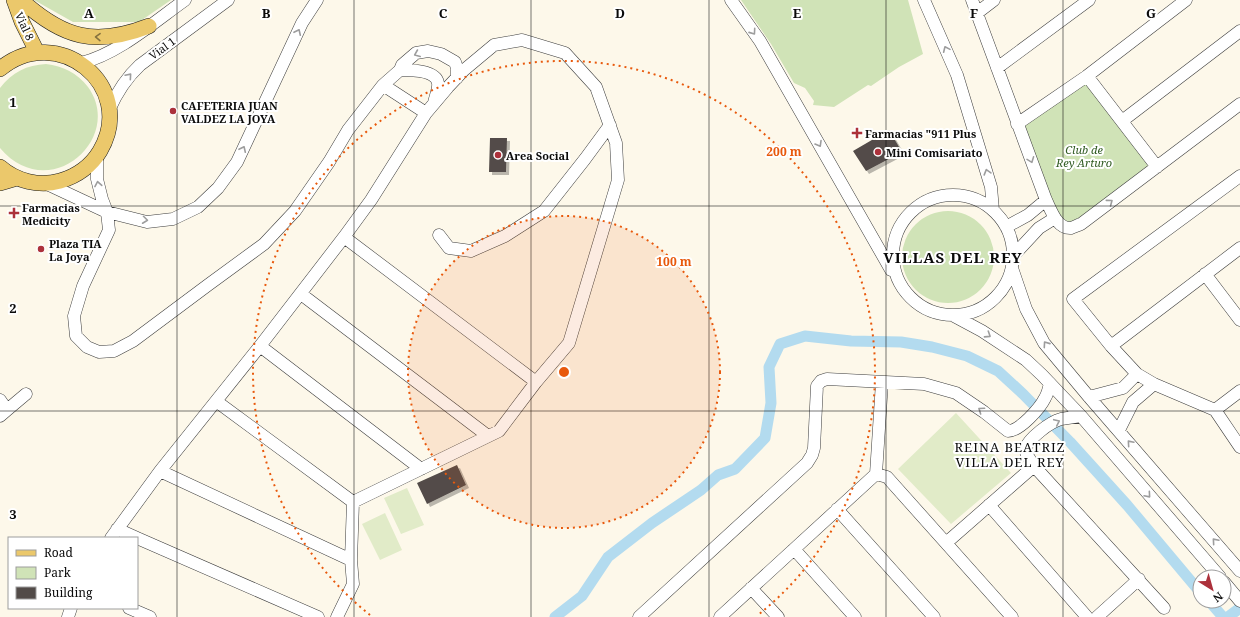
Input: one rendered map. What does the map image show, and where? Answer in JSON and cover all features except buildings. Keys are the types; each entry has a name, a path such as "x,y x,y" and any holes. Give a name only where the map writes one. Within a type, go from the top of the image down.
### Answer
{"main road":[{"name":"Vial 8","path":"14,0 22,22 38,52"},
{"path":"21,0 38,16 54,26 81,36 112,36 130,33 149,26"},
{"path":"0,69 20,56 38,52 60,54 80,63 98,80 105,94 109,110 107,134 103,145 97,155 83,170 74,176 60,181 45,183 31,182 17,178 0,167"},
{"path":"0,183 17,178"}],"street":[{"path":"80,63 93,60 112,51 185,0"},
{"name":"Vial 1","path":"109,110 119,90 140,65 228,0"},
{"path":"45,183 107,212 147,222 173,219 198,208 218,188 237,162 302,23 317,0"},
{"path":"730,0 760,41 897,281 907,295 920,307 936,314 954,316 973,312 991,302 1004,287 1013,262 1039,228 1055,218"},
{"path":"924,0 957,75 991,187 994,210"},
{"path":"972,0 1046,200 1055,218 1063,226 1071,228 1081,224 1240,104"},
{"path":"977,13 994,0"},
{"path":"997,68 1089,0"},
{"path":"1017,124 1087,76 1186,0"},
{"path":"1122,121 1240,31"},
{"path":"131,537 114,534 160,471 301,294 344,237 371,200 426,114 457,78 494,45 522,40 565,53 596,87 616,143 618,180 569,343 536,382 499,431 353,502"},
{"path":"97,155 97,179 107,212 109,230 83,286 74,316 76,336 87,347 99,352 114,351 134,341 264,244 296,211 329,162 348,130 383,85 416,53 428,51 441,54 455,62 457,68 457,78"},
{"path":"400,70 418,70 436,78 438,83 434,104"},
{"path":"1087,76 1157,167"},
{"path":"383,85 426,114"},
{"path":"439,235 449,248 471,251 505,236 544,211 610,125"},
{"path":"1240,176 1073,299 1111,346 1137,374 1154,384 1215,410 1240,447"},
{"path":"897,281 892,261 894,240 902,221 916,206 935,197 956,194 976,199 994,210 1001,218 1012,241 1013,262 1026,309 1044,343 1240,571"},
{"path":"1006,227 1028,215 1046,200"},
{"path":"344,237 536,382"},
{"path":"1111,346 1240,248"},
{"path":"1205,274 1240,319"},
{"path":"301,294 488,436"},
{"path":"954,316 982,331 1026,360 1050,383 1081,416 1213,569"},
{"path":"260,346 421,469"},
{"path":"1089,397 1123,388 1137,374"},
{"path":"639,617 807,462 812,455 814,448 817,386 821,381 827,379 924,384 956,393 1008,431 1013,431 1039,408 1046,398 1050,383"},
{"path":"720,617 876,474 882,382"},
{"path":"1119,430 1134,402 1154,384"},
{"path":"1215,410 1240,391"},
{"path":"0,400 4,413 26,394"},
{"path":"216,401 353,502"},
{"path":"1081,416 1060,420 1034,436 1026,445 1025,449 1027,455 1034,466 1164,608"},
{"path":"946,543 1034,466"},
{"path":"160,471 351,560"},
{"path":"876,474 887,476 1012,617"},
{"path":"337,617 353,584 351,560 353,502"},
{"path":"989,505 1087,617"},
{"path":"837,509 934,617"},
{"path":"138,538 318,617"},
{"path":"794,549 855,617"},
{"path":"1097,617 1139,579"},
{"path":"751,588 778,617"},
{"path":"1232,592 1240,601"},
{"path":"131,609 150,617"}],"green space":[{"path":"34,0 171,0 139,22 73,22"},
{"path":"741,0 908,0 923,54 899,67 871,86 868,85 834,107 813,105 814,101 805,88 794,83 771,44"},
{"path":"46,64 64,68 84,82 88,87 97,107 97,126 89,144 76,158 59,168 40,170 19,164 0,148 0,88 20,70"},
{"name":"Club de Rey Arturo","path":"1087,76 1157,167 1081,224 1063,226 1017,124"},
{"path":"948,211 966,215 980,225 990,239 994,257 990,275 980,289 966,299 948,303 930,299 916,289 906,275 902,257 906,239 916,225 930,215"},
{"path":"956,413 1011,473 951,524 898,469"},
{"path":"407,488 424,525 401,534 384,498"},
{"path":"385,513 402,550 380,560 362,524"}],"waterway":[{"path":"555,617 582,596 608,557 652,523 701,490 718,475 735,469 765,438 771,403 769,367 780,344 805,336 851,341 901,342 932,347 967,356 998,371 1070,442 1127,505 1192,582"},
{"path":"1228,617 1240,608"},
{"path":"1216,609 1223,617"}],"place":[{"name":"CAFETERIA JUAN VALDEZ LA JOYA","path":"173,111"},
{"name":"Farmacias \"911 Plus","path":"857,133"},
{"name":"Mini Comisariato","path":"878,152"},
{"name":"Area Social","path":"498,155"},
{"name":"Farmacias Medicity","path":"14,213"},
{"name":"Plaza TIA La Joya","path":"41,249"}],"district":[{"name":"VILLAS DEL REY","path":"953,257"},
{"name":"REINA BEATRIZ VILLA DEL REY","path":"1010,454"}]}
